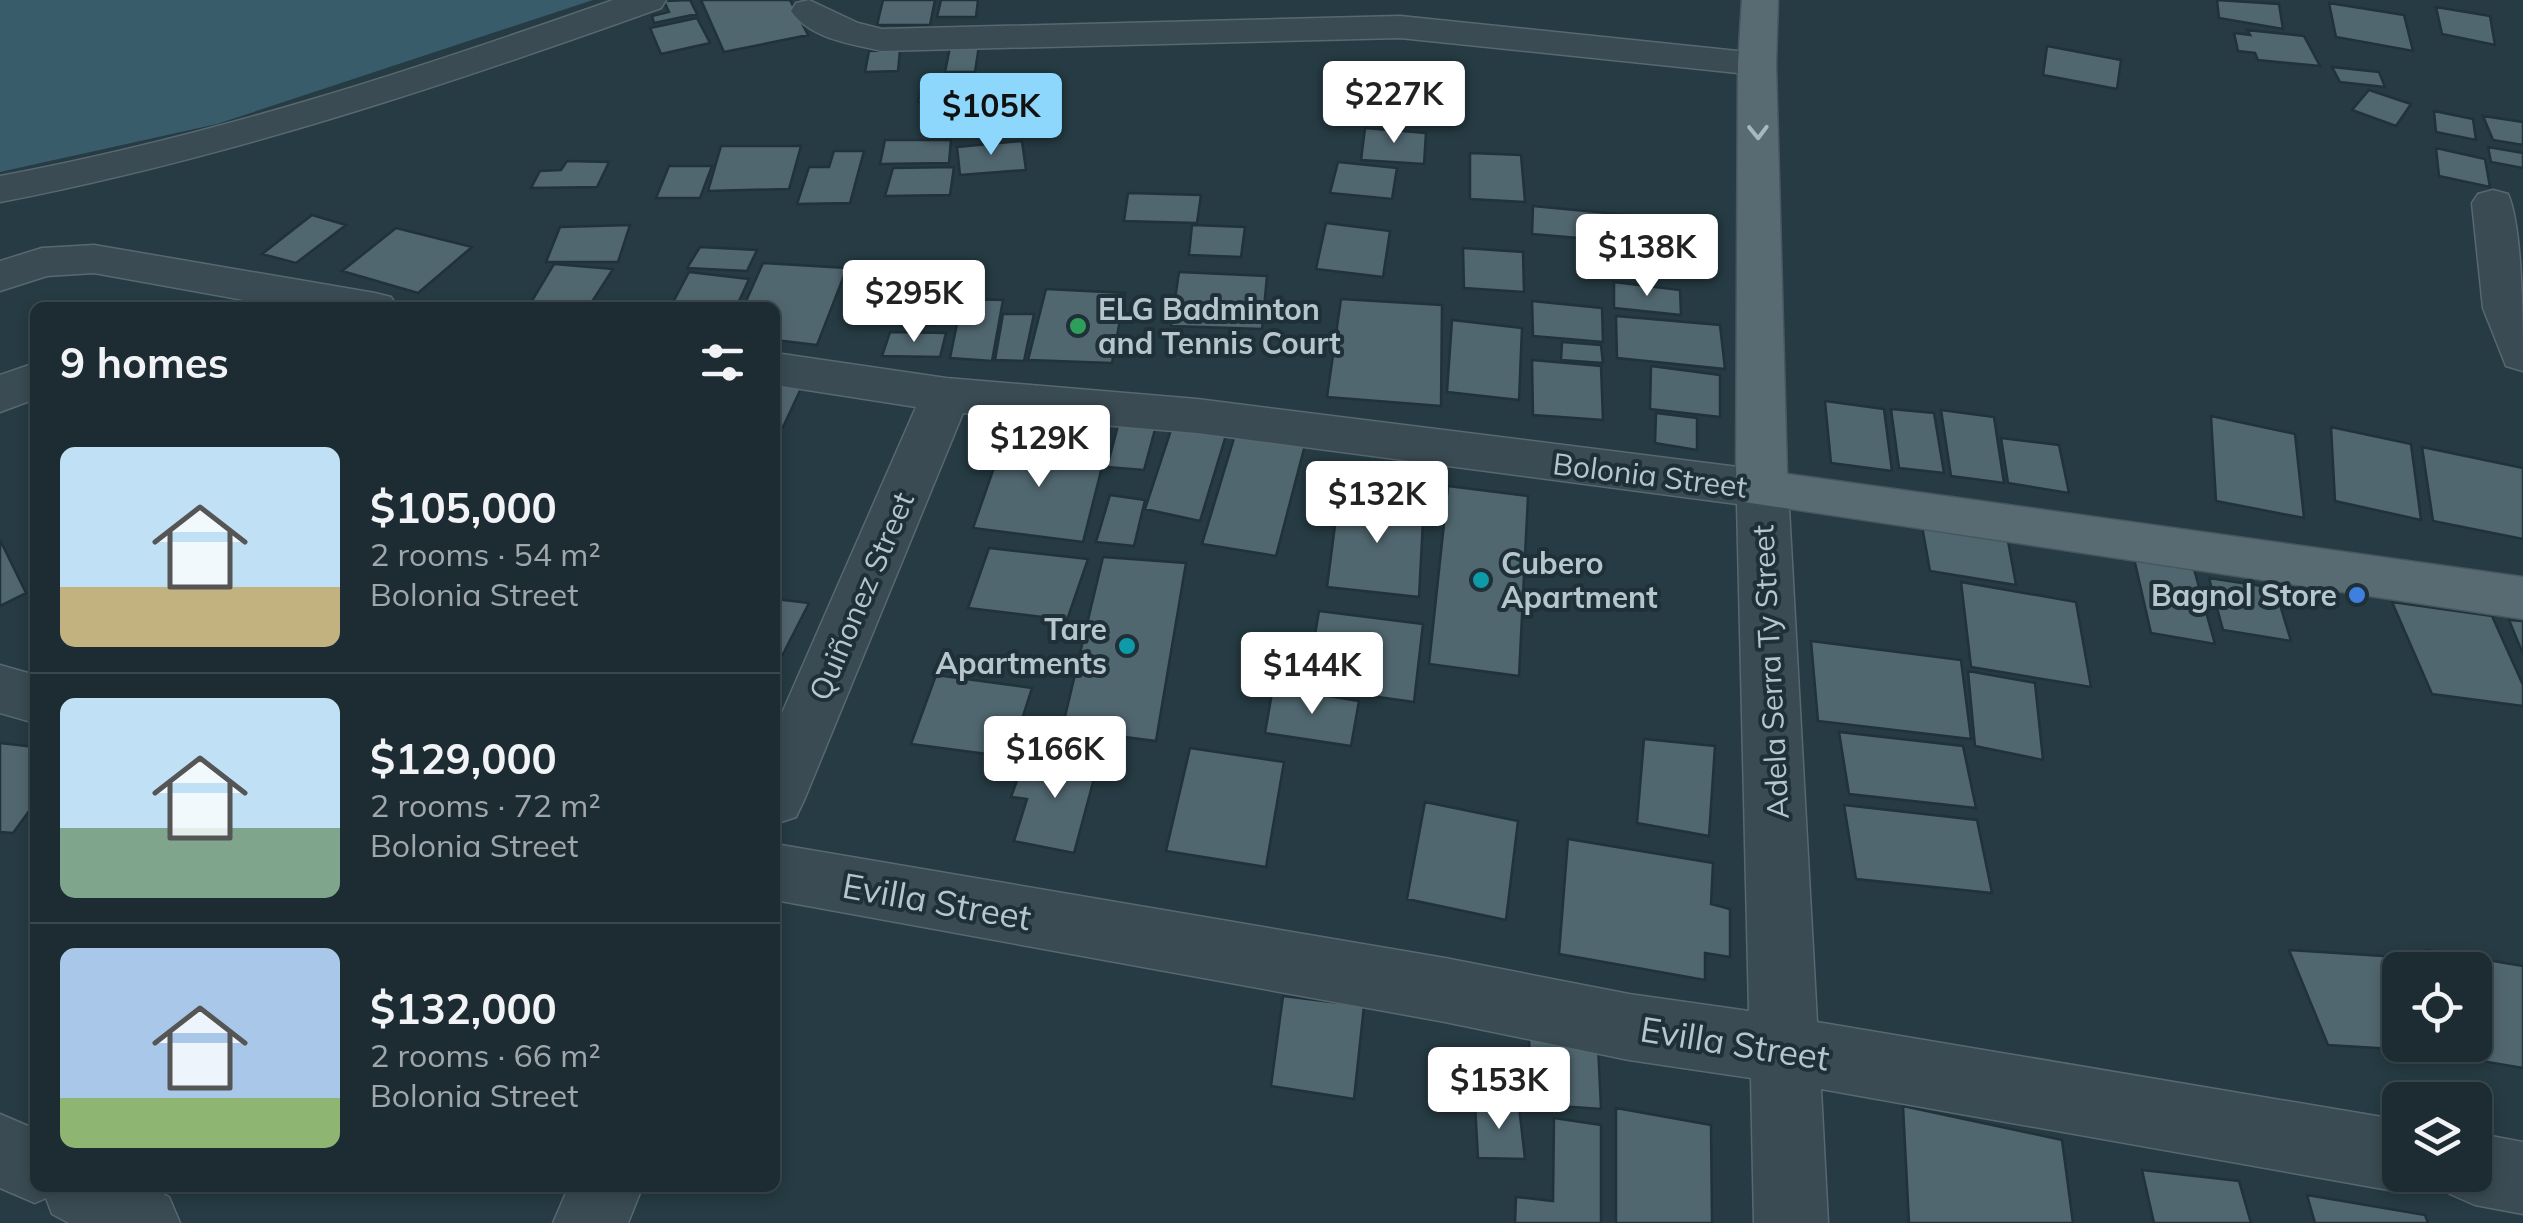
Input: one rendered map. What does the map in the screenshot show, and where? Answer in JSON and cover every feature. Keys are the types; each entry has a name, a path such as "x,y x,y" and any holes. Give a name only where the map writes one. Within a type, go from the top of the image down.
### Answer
{"main road":[{"name":"Adela Serra Ty Street","path":"1760,0 1757,64 1762,489"},
{"name":"Bolonia Street","path":"1762,489 2523,598"}],"street":[{"path":"0,277 42,262 93,215 325,110 648,0"},
{"path":"1230,0 1260,30"},
{"path":"810,11 846,32 893,41 1382,27 1445,30 1757,64"},
{"path":"0,189 93,215 248,288 337,302"},
{"path":"2493,203 2506,308 2523,355"},
{"path":"216,302 248,288"},
{"name":"Bolonia Street","path":"780,370 946,395 1197,416 1762,489"},
{"path":"0,395 30,381"},
{"name":"Quiñonez Street","path":"780,786 946,395"},
{"name":"Adela Serra Ty Street","path":"1762,489 1791,1223"},
{"path":"0,689 30,698"},
{"name":"Evilla Street","path":"780,873 1426,986 1629,1027 1787,1050 2382,1153"},
{"path":"0,1150 30,1165"},
{"path":"2492,1172 2523,1178"},
{"path":"85,1192 143,1223"},
{"path":"590,1223 604,1192"}],"water":[{"path":"0,0 593,0 217,124 0,172"}],"building":[{"path":"690,0 697,14 654,23 652,16 669,12 664,1"},
{"path":"701,0 790,0 808,35 724,52"},
{"path":"883,0 935,0 930,25 877,25"},
{"path":"941,0 978,0 976,17 937,17"},
{"path":"2217,0 2279,4 2283,29 2219,18"},
{"path":"2329,3 2404,15 2413,51 2336,37"},
{"path":"2436,7 2490,16 2495,45 2442,34"},
{"path":"697,18 710,43 661,54 650,28"},
{"path":"2247,30 2304,36 2320,66 2258,60 2255,53 2238,51 2234,33 2250,35"},
{"path":"979,46 975,72 945,72 950,47"},
{"path":"2047,46 2121,60 2117,89 2043,75"},
{"path":"900,50 898,71 865,72 869,51"},
{"path":"2332,67 2379,72 2385,87 2340,82"},
{"path":"988,79 983,103 918,102 923,80"},
{"path":"2369,90 2411,104 2396,126 2352,110"},
{"path":"2434,111 2473,119 2476,140 2436,132"},
{"path":"2483,116 2523,122 2523,145 2493,140"},
{"path":"1365,128 1426,133 1424,164 1361,160"},
{"path":"885,140 951,140 949,163 880,164"},
{"path":"1022,141 1026,170 960,175 957,147"},
{"path":"721,146 801,146 789,189 708,191"},
{"path":"2488,147 2523,153 2523,168 2491,162"},
{"path":"2436,148 2485,159 2490,187 2439,176"},
{"path":"834,151 864,151 850,203 797,204 809,167 829,167"},
{"path":"1470,153 1521,155 1525,202 1470,199"},
{"path":"567,161 609,162 597,187 531,188 540,171 561,170"},
{"path":"1338,162 1397,168 1392,199 1330,193"},
{"path":"669,166 712,166 700,198 656,198"},
{"path":"954,167 950,195 885,196 893,168"},
{"path":"1128,193 1201,195 1197,223 1124,221"},
{"path":"1533,206 1649,217 1649,244 1532,234"},
{"path":"312,215 346,225 296,263 262,254"},
{"path":"1326,223 1390,231 1383,277 1316,269"},
{"path":"630,225 618,262 546,262 560,227"},
{"path":"1192,225 1245,227 1241,257 1189,255"},
{"path":"396,228 472,247 418,293 342,271"},
{"path":"700,247 757,250 747,271 687,268"},
{"path":"1463,248 1523,252 1524,292 1464,288"},
{"path":"763,263 847,268 817,345 780,341 780,302 746,302"},
{"path":"901,263 947,263 943,289 894,289"},
{"path":"554,264 613,269 592,302 531,302"},
{"path":"689,272 749,279 739,302 673,302"},
{"path":"1179,272 1267,276 1262,329 1171,326"},
{"path":"1614,282 1680,290 1681,315 1614,308"},
{"name":"ELG Badminton and Tennis Court","path":"1046,289 1125,293 1112,363 1028,360"},
{"path":"896,292 944,292 935,325 888,324"},
{"path":"962,299 1003,300 992,361 950,358"},
{"path":"1341,299 1442,305 1441,406 1327,397"},
{"path":"1532,301 1602,308 1603,342 1533,336"},
{"path":"1003,314 1034,314 1024,361 995,360"},
{"path":"1616,316 1720,325 1725,369 1617,358"},
{"path":"1452,320 1522,328 1519,400 1447,392"},
{"path":"890,332 946,333 940,357 882,356"},
{"path":"1562,342 1601,345 1603,363 1561,360"},
{"path":"1532,360 1601,366 1603,420 1533,415"},
{"path":"1651,366 1720,375 1720,417 1650,409"},
{"path":"780,380 804,382 783,427"},
{"path":"1825,401 1884,409 1892,471 1831,463"},
{"path":"1891,409 1934,413 1944,473 1899,468"},
{"path":"1941,410 1994,417 2004,483 1951,476"},
{"path":"1656,413 1697,418 1697,450 1655,443"},
{"path":"2211,416 2295,434 2304,518 2216,501"},
{"path":"1120,418 1157,422 1144,470 1107,467"},
{"path":"1173,424 1227,432 1200,521 1145,509"},
{"path":"2331,427 2411,444 2421,520 2335,501"},
{"path":"1007,430 1063,436 1055,458 1103,463 1083,542 973,528"},
{"path":"1235,435 1305,445 1276,556 1202,544"},
{"path":"2001,438 2059,445 2069,493 2008,483"},
{"path":"2422,447 2523,468 2523,539 2433,521"},
{"name":"Cubero Apartment","path":"1448,486 1528,496 1519,676 1429,664"},
{"path":"1339,494 1424,502 1419,597 1327,587"},
{"path":"1110,495 1145,500 1134,546 1096,542"},
{"path":"1922,526 2008,541 2016,585 1930,571"},
{"path":"0,540 26,593 0,606"},
{"path":"989,548 1088,559 1067,620 968,608"},
{"path":"2133,554 2192,562 2215,644 2151,633"},
{"name":"Tare Apartments","path":"1103,557 1186,563 1156,741 1062,729"},
{"path":"2209,578 2275,588 2291,641 2223,630"},
{"path":"1961,582 2076,602 2091,687 1971,667"},
{"path":"780,600 809,603 782,656"},
{"path":"2392,602 2492,616 2523,685 2523,706 2432,694"},
{"path":"1319,611 1423,624 1414,702 1306,687"},
{"path":"2509,620 2523,621 2523,654"},
{"path":"1811,641 1961,660 1971,739 1818,721"},
{"path":"1968,671 2035,683 2043,760 1975,746"},
{"path":"936,675 1032,688 1010,757 911,744"},
{"path":"1273,687 1359,701 1351,746 1265,733"},
{"path":"1839,732 1963,746 1976,808 1849,794"},
{"path":"1644,739 1715,746 1709,836 1637,823"},
{"path":"0,743 30,746 30,810 13,833 0,832"},
{"path":"1190,748 1284,762 1266,867 1166,851"},
{"path":"1045,751 1099,760 1074,853 1014,841 1027,799 1011,797 1019,775 1035,777"},
{"path":"1425,802 1518,821 1506,920 1407,899"},
{"path":"1844,805 1977,820 1992,893 1856,879"},
{"path":"1568,839 1713,863 1711,904 1730,909 1730,957 1705,953 1705,980 1559,954"},
{"path":"2289,950 2382,956 2382,1048 2328,1045"},
{"path":"2492,961 2523,966 2523,1068 2488,1062 2492,1062"},
{"path":"1283,996 1364,1006 1354,1099 1271,1086"},
{"path":"1529,1036 1598,1044 1601,1109 1531,1104"},
{"path":"1475,1104 1519,1106 1525,1159 1478,1158"},
{"path":"1903,1106 2062,1140 2073,1223 1909,1223"},
{"path":"1616,1108 1711,1125 1712,1223 1616,1223"},
{"path":"1554,1118 1601,1125 1601,1223 1515,1223 1516,1197 1553,1201"},
{"path":"2142,1170 2239,1181 2251,1223 2154,1223"},
{"path":"2307,1195 2425,1215 2428,1223 2315,1223"}],"place":[{"name":"ELG Badminton and Tennis Court","path":"1078,326"},
{"name":"Cubero Apartment","path":"1481,580"},
{"name":"Bagnol Store","path":"2357,595"},
{"name":"Tare Apartments","path":"1127,646"}]}
